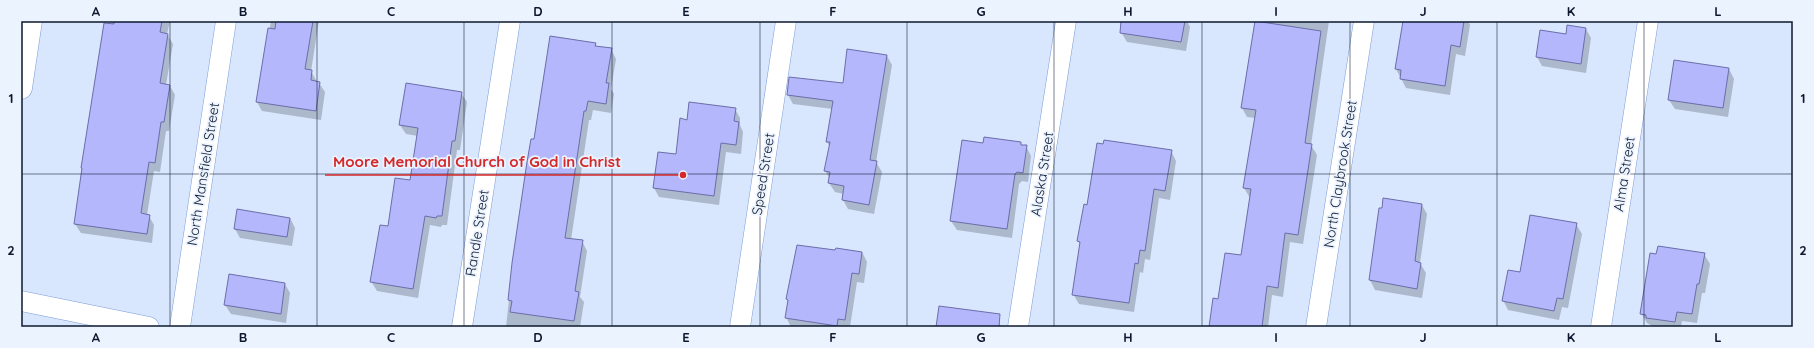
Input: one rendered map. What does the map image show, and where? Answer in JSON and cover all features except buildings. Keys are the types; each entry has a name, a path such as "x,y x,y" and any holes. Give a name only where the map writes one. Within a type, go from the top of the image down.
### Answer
{"main road":[{"path":"21,88 31,21"}],"street":[{"name":"North Mansfield Street","path":"180,327 226,21"},
{"name":"Randle Street","path":"462,327 510,21"},
{"name":"Speed Street","path":"740,327 786,21"},
{"name":"Alaska Street","path":"1018,327 1066,21"},
{"name":"North Claybrook Street","path":"1316,327 1364,21"},
{"name":"Alma Street","path":"1601,327 1648,21"},
{"path":"21,301 149,327"}],"place":[{"name":"Moore Memorial Church of God in Christ","path":"683,175"}]}
